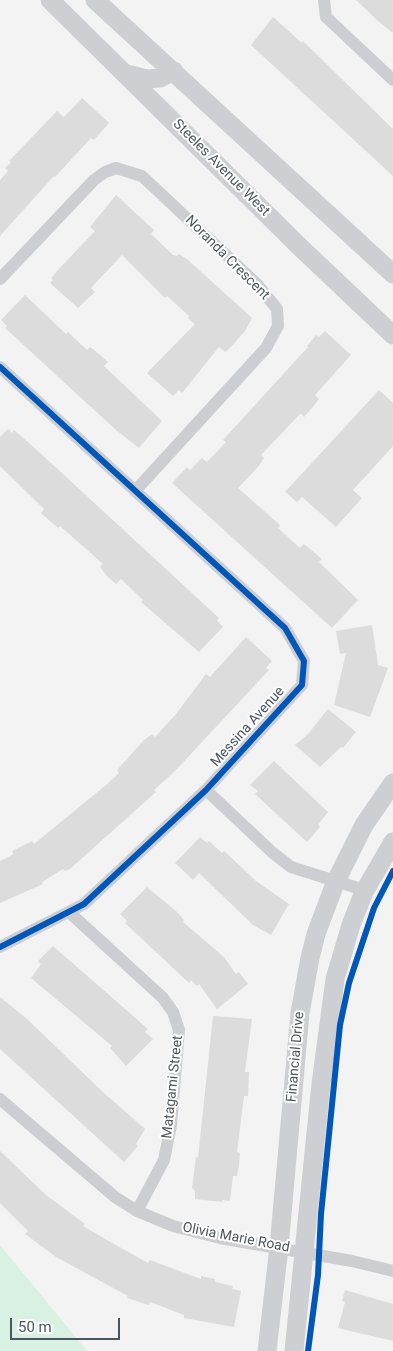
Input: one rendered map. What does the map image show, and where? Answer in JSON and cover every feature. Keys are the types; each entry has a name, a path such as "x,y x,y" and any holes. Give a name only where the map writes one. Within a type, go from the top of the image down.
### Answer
{"street":[{"name":"Steeles Avenue West","path":"50,0 393,335"},
{"path":"95,0 393,274"},
{"path":"324,1 326,17 393,80"},
{"path":"126,74 146,79 160,78 174,71"},
{"name":"Noranda Crescent","path":"0,279 94,180 105,172 116,168 142,176 257,284 277,309 278,326 266,348 135,491"},
{"name":"Messina Avenue","path":"0,367 285,628 304,661 302,685 206,790 84,904 0,947"},
{"name":"Financial Drive","path":"267,1351 279,1247 300,1013 316,934 336,881 364,825 393,783"},
{"path":"206,790 273,853 291,867 364,890"},
{"name":"Financial Drive","path":"294,1351 331,1003 339,960 364,890 393,842"},
{"name":"Matagami Street","path":"69,912 163,998 173,1012 179,1030 171,1125 164,1160 137,1211"},
{"name":"Olivia Marie Road","path":"0,1099 115,1197 137,1211 172,1226 220,1238 279,1247 393,1272"}],"green space":[{"path":"0,1245 87,1351 0,1351"}],"building":[{"path":"356,0 393,0 393,33 378,21"},
{"path":"273,17 302,43 303,41 393,129 393,176 251,45"},
{"path":"82,98 109,123 94,140 91,138 54,176 0,236 0,180 8,171 5,168 11,162 9,161 57,111 64,117"},
{"path":"116,195 154,230 151,234 173,255 177,256 179,254 187,259 252,318 245,331 232,346 225,352 219,347 182,393 179,390 173,396 147,373 195,324 188,318 189,316 167,296 165,298 122,255 91,288 95,292 78,308 50,283 53,280 51,278 57,271 95,231 90,227"},
{"path":"25,295 66,334 68,332 87,350 90,347 108,362 104,366 162,421 139,448 116,430 5,328 7,326 1,320"},
{"path":"325,331 351,355 315,395 319,399 312,408 304,417 301,413 261,455 264,458 258,467 238,488 280,525 278,528 300,548 304,544 322,559 319,562 358,600 332,628 172,483 187,467 190,470 202,458 207,462 226,442 223,440 308,347 316,335 319,337"},
{"path":"379,390 393,403 393,446 353,490 362,498 336,527 302,497 297,502 285,492"},
{"path":"8,429 12,433 14,430 38,451 219,618 217,621 223,627 199,652 141,602 143,600 121,579 116,584 107,576 100,567 103,564 60,526 58,528 41,513 44,509 0,466 0,437"},
{"path":"372,625 378,665 388,668 370,717 334,705 346,653 340,654 336,631"},
{"path":"246,637 272,661 266,668 269,670 176,770 154,790 156,792 70,869 65,871 63,869 42,882 43,884 0,903 0,861 14,854 12,851 32,841 34,844 106,785 119,773 117,770 143,741 152,734 155,737 176,714 206,674 210,677"},
{"path":"328,709 356,732 343,748 341,747 320,767 295,745 308,734"},
{"path":"274,761 328,812 318,825 320,827 307,842 255,794 258,791 250,785"},
{"path":"200,837 207,843 209,841 222,853 224,851 256,881 289,904 271,935 253,925 199,873 193,880 175,863"},
{"path":"147,887 177,912 184,920 183,922 224,957 236,974 239,972 248,984 217,1009 199,984 197,986 191,980 189,983 125,923 127,921 120,914"},
{"path":"53,946 148,1029 145,1032 153,1039 126,1066 110,1048 112,1046 31,978 41,964 38,961"},
{"path":"0,997 27,1019 104,1093 145,1129 136,1144 138,1146 124,1162 0,1049"},
{"path":"213,1016 252,1019 245,1072 249,1072 248,1096 244,1096 237,1152 240,1153 239,1165 237,1176 233,1176 230,1201 222,1200 222,1202 195,1199 195,1191 192,1188 196,1157 198,1158"},
{"path":"0,1151 46,1195 85,1224 83,1226 148,1263 150,1260 201,1279 201,1276 215,1279 215,1282 233,1286 232,1289 241,1291 234,1327 184,1318 184,1315 150,1302 149,1305 127,1298 128,1296 56,1257 25,1234 28,1231 0,1203"},
{"path":"345,1290 393,1304 393,1341 338,1328 345,1302 342,1301"}],"cycle path":[{"path":"0,367 285,628 304,661 302,685 206,790 84,904 0,947"},
{"path":"308,1351 318,1275 321,1214 340,1025 349,983 374,908 393,871"}]}
